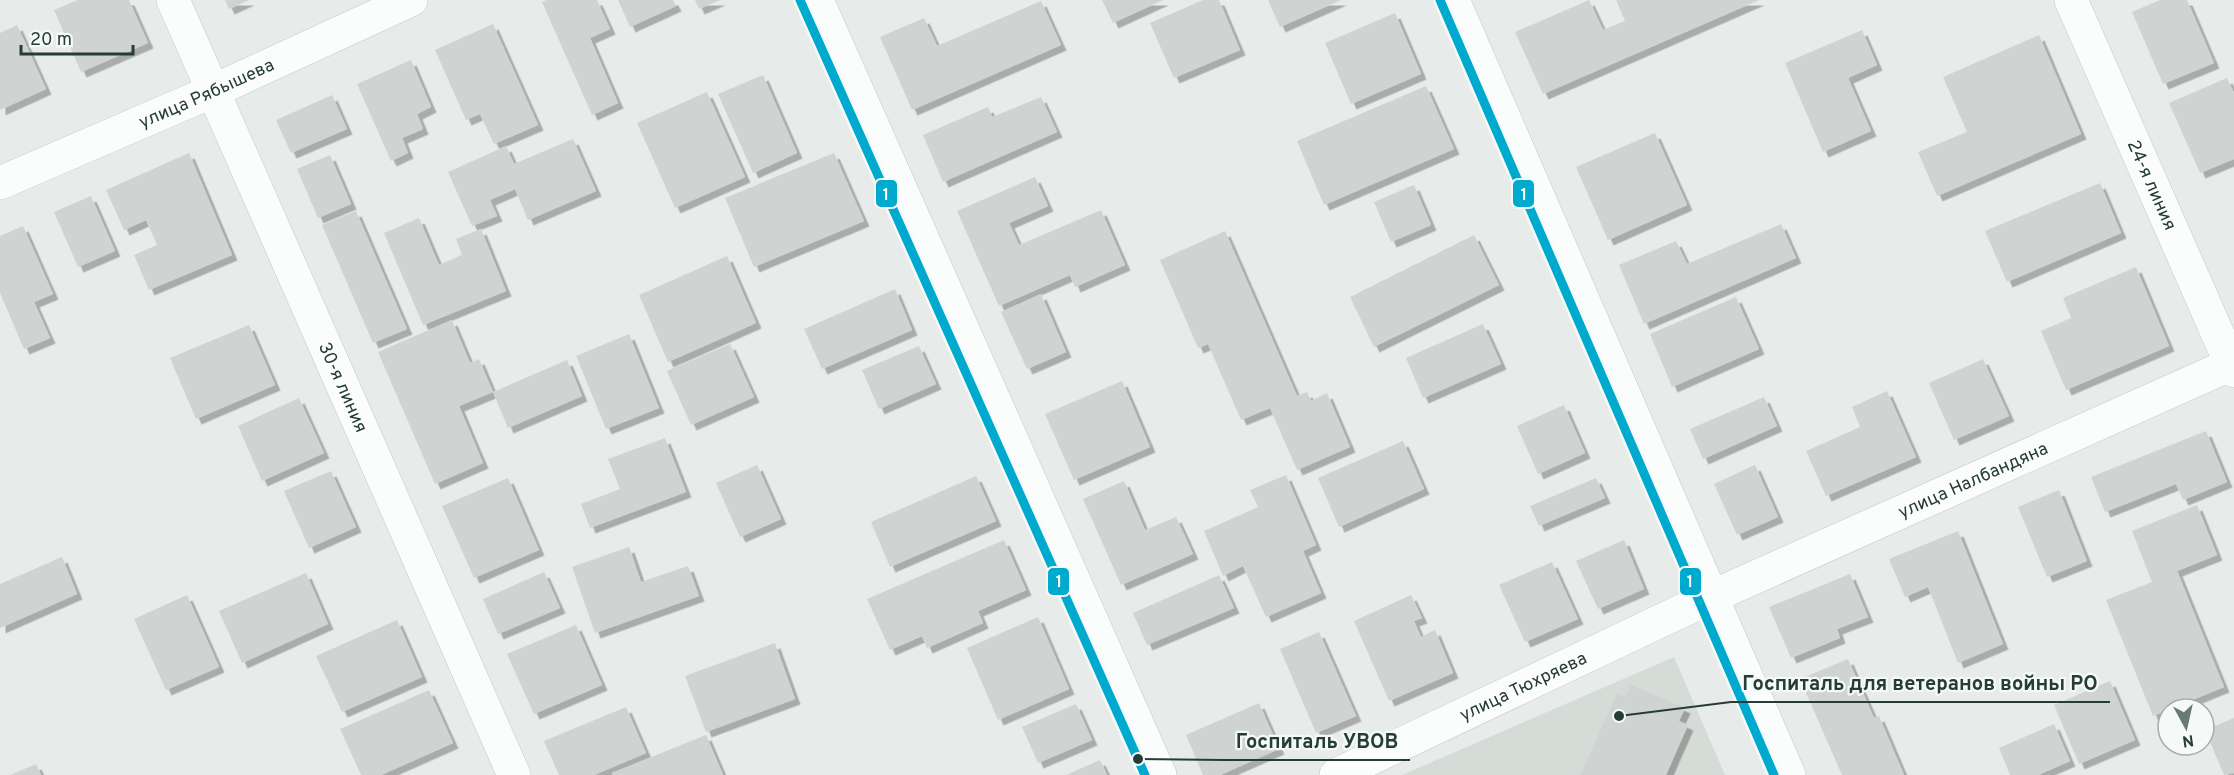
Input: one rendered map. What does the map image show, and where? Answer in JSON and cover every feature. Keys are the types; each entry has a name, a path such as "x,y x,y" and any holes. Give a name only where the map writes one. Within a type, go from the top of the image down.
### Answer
{"street":[{"name":"30-я линия","path":"173,0 514,775"},
{"name":"улица Рябышева","path":"0,183 213,91 411,0"},
{"path":"817,0 1160,775"},
{"path":"1453,0 1789,775"},
{"name":"24-я линия","path":"2071,0 2233,366"},
{"name":"улица Налбандяна","path":"1711,597 2233,366"},
{"name":"улица Тюхряева","path":"1336,775 1711,597"}],"shaded area":[{"path":"1674,657 1725,775 1402,775"}],"building":[{"path":"78,0 129,0 148,43 81,72 54,10"},
{"path":"225,0 249,0 229,9"},
{"path":"547,0 597,0 610,29 590,38 618,103 592,115 542,2"},
{"path":"618,0 673,0 676,6 630,27"},
{"path":"695,0 720,0 699,9"},
{"path":"1102,0 1163,0 1113,23"},
{"path":"1203,0 1219,0 1240,50 1174,78 1150,23"},
{"path":"1268,0 1341,0 1280,27"},
{"path":"1589,0 1603,30 1625,21 1616,0 1759,0 1543,94 1515,32"},
{"path":"2160,0 2187,0 2214,63 2163,84 2132,12"},
{"path":"1041,1 1061,45 912,110 880,37 924,18 937,46"},
{"path":"1395,13 1421,74 1351,104 1325,43"},
{"path":"493,24 538,125 494,144 480,114 466,120 435,50"},
{"path":"17,25 46,89 0,110 0,33"},
{"path":"1862,30 1877,65 1848,78 1871,131 1823,152 1785,63"},
{"path":"2039,35 2081,134 1937,196 1918,152 1967,132 1943,77"},
{"path":"411,60 431,107 417,114 423,129 402,138 408,153 391,161 357,84"},
{"path":"763,75 797,153 753,173 718,94"},
{"path":"2227,78 2234,93 2234,159 2200,173 2169,103"},
{"path":"1426,86 1454,149 1324,205 1297,141"},
{"path":"707,92 745,177 675,208 637,123"},
{"path":"332,95 347,129 291,153 276,120"},
{"path":"1041,97 1057,132 943,182 923,135 988,107 992,117"},
{"path":"1655,133 1687,205 1608,240 1576,167"},
{"path":"573,139 596,191 528,220 515,189 490,200 497,216 472,226 448,172 506,146 514,164"},
{"path":"189,153 232,255 149,290 134,255 157,245 146,220 124,230 106,190"},
{"path":"834,153 864,221 754,267 725,198"},
{"path":"330,155 351,204 318,218 297,169"},
{"path":"1035,177 1048,206 1009,223 1019,245 1101,210 1125,265 1075,287 1070,275 999,306 957,211"},
{"path":"2100,183 2121,233 2007,282 1985,231"},
{"path":"1414,185 1431,225 1391,242 1374,202"},
{"path":"91,196 115,251 78,267 54,212"},
{"path":"356,211 407,329 373,343 322,225"},
{"path":"419,218 439,265 462,255 456,239 481,229 506,291 423,325 384,233"},
{"path":"1781,224 1796,258 1644,324 1619,265 1676,241 1687,264"},
{"path":"23,226 53,294 34,302 50,338 24,349 0,293 0,236"},
{"path":"1225,231 1297,396 1307,392 1311,401 1327,393 1350,447 1297,470 1270,408 1241,420 1208,344 1198,348 1160,260"},
{"path":"1474,235 1499,285 1374,347 1350,297"},
{"path":"727,256 756,323 668,362 639,295"},
{"path":"2136,267 2169,346 2066,390 2041,331 2071,318 2063,298"},
{"path":"895,289 912,330 822,369 804,329"},
{"path":"1041,294 1066,352 1027,369 1001,312"},
{"path":"1736,297 1759,349 1672,387 1650,334"},
{"path":"452,320 470,363 479,359 493,392 459,406 483,463 435,484 378,352"},
{"path":"1483,324 1501,364 1423,398 1406,358"},
{"path":"249,325 275,385 196,419 170,358"},
{"path":"629,334 659,408 606,429 576,356"},
{"path":"730,344 754,397 691,425 667,371"},
{"path":"919,346 936,384 879,409 862,370"},
{"path":"1983,359 2009,416 1954,440 1929,383"},
{"path":"567,360 582,396 508,428 493,392"},
{"path":"1122,381 1150,447 1074,480 1045,414"},
{"path":"1887,391 1916,457 1826,496 1806,451 1860,427 1852,407"},
{"path":"1764,397 1777,426 1703,459 1690,429"},
{"path":"299,398 324,453 262,481 238,426"},
{"path":"1564,405 1585,453 1538,474 1517,426"},
{"path":"2206,431 2227,482 2183,500 2176,484 2105,512 2091,477"},
{"path":"665,438 686,492 590,528 581,504 620,489 608,459"},
{"path":"1403,441 1424,489 1339,527 1318,478"},
{"path":"757,465 781,519 740,537 716,483"},
{"path":"1755,465 1778,517 1737,535 1714,484"},
{"path":"331,471 356,527 309,548 284,491"},
{"path":"1286,475 1316,545 1303,551 1321,593 1266,617 1243,566 1223,576 1204,531 1258,507 1250,490"},
{"path":"976,476 996,521 890,567 871,522"},
{"path":"508,478 539,550 474,578 442,506"},
{"path":"1596,478 1605,498 1539,526 1530,506"},
{"path":"1124,481 1145,530 1176,517 1193,554 1121,585 1083,499"},
{"path":"2059,490 2087,561 2047,577 2018,507"},
{"path":"2197,505 2217,555 2177,571 2224,687 2200,697 2156,697 2156,715 2153,716 2106,600 2152,582 2132,531"},
{"path":"1958,531 2003,644 1958,663 1928,587 1905,597 1889,559"},
{"path":"1004,540 1026,590 978,611 983,623 927,648 922,636 890,650 867,599"},
{"path":"1624,540 1644,589 1598,609 1576,561"},
{"path":"629,547 641,582 688,566 699,596 595,633 572,567"},
{"path":"62,557 77,594 0,628 0,584"},
{"path":"1552,562 1578,619 1525,642 1499,585"},
{"path":"544,572 560,608 498,634 483,599"},
{"path":"306,573 328,624 242,663 219,611"},
{"path":"1850,574 1868,617 1837,629 1840,638 1791,658 1769,607"},
{"path":"1219,575 1234,608 1147,645 1133,613"},
{"path":"187,595 219,667 166,690 134,619"},
{"path":"1411,595 1422,618 1414,621 1421,637 1435,630 1453,673 1389,701 1354,621"},
{"path":"1038,617 1069,689 998,720 967,648"},
{"path":"397,620 422,677 342,712 316,656"},
{"path":"576,625 602,685 534,714 507,654"},
{"path":"1319,632 1356,716 1316,733 1280,649"},
{"path":"775,643 795,699 706,732 685,676"},
{"path":"1848,659 1874,718 1879,716 1904,775 1842,775 1800,679"},
{"path":"2110,681 2135,740 2079,764 2054,705"},
{"path":"1631,685 1685,708 1679,721 1688,725 1666,775 1580,775 1617,694 1625,697"},
{"path":"429,690 453,743 381,775 361,775 340,729"},
{"path":"1259,703 1279,749 1220,775 1203,775 1186,735"},
{"path":"1076,704 1092,740 1038,763 1022,727"},
{"path":"626,707 646,753 594,775 559,775 544,741"},
{"path":"2234,718 2234,773 2224,775 2216,756 2216,725"},
{"path":"2054,724 2070,761 2038,775 2010,775 1999,748"},
{"path":"706,735 723,775 613,775 612,773"},
{"path":"1100,760 1107,775 1066,775"},
{"path":"36,764 41,775 10,775"}],"transit line":[{"name":"1","path":"800,0 1145,775"},
{"name":"1","path":"1440,0 1774,775"}],"place":[{"name":"Госпиталь для ветеранов войны РО","path":"1619,716"},
{"name":"Госпиталь УВОВ","path":"1138,759"}]}
